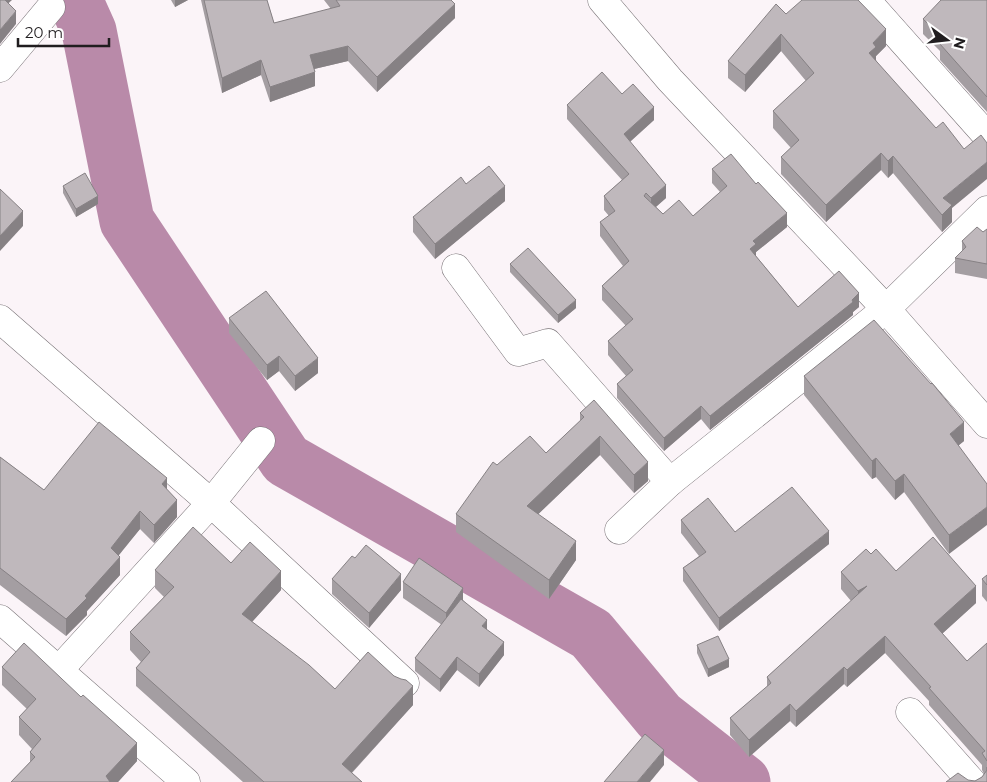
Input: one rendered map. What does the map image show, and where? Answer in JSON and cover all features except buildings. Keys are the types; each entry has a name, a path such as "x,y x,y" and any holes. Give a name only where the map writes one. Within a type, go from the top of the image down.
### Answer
{"street":[{"path":"602,0 670,80 886,309 987,424"},
{"path":"866,0 987,136"},
{"path":"0,68 51,8"},
{"path":"619,530 670,482 886,309 987,210"},
{"path":"456,268 518,352 548,343 670,482"},
{"path":"0,319 211,503 405,683"},
{"path":"58,671 211,503 262,441"},
{"path":"0,619 186,782"},
{"path":"910,712 972,782"}],"waterway":[{"path":"75,0 89,31 127,221 286,460 591,634 660,717 743,782"}]}
